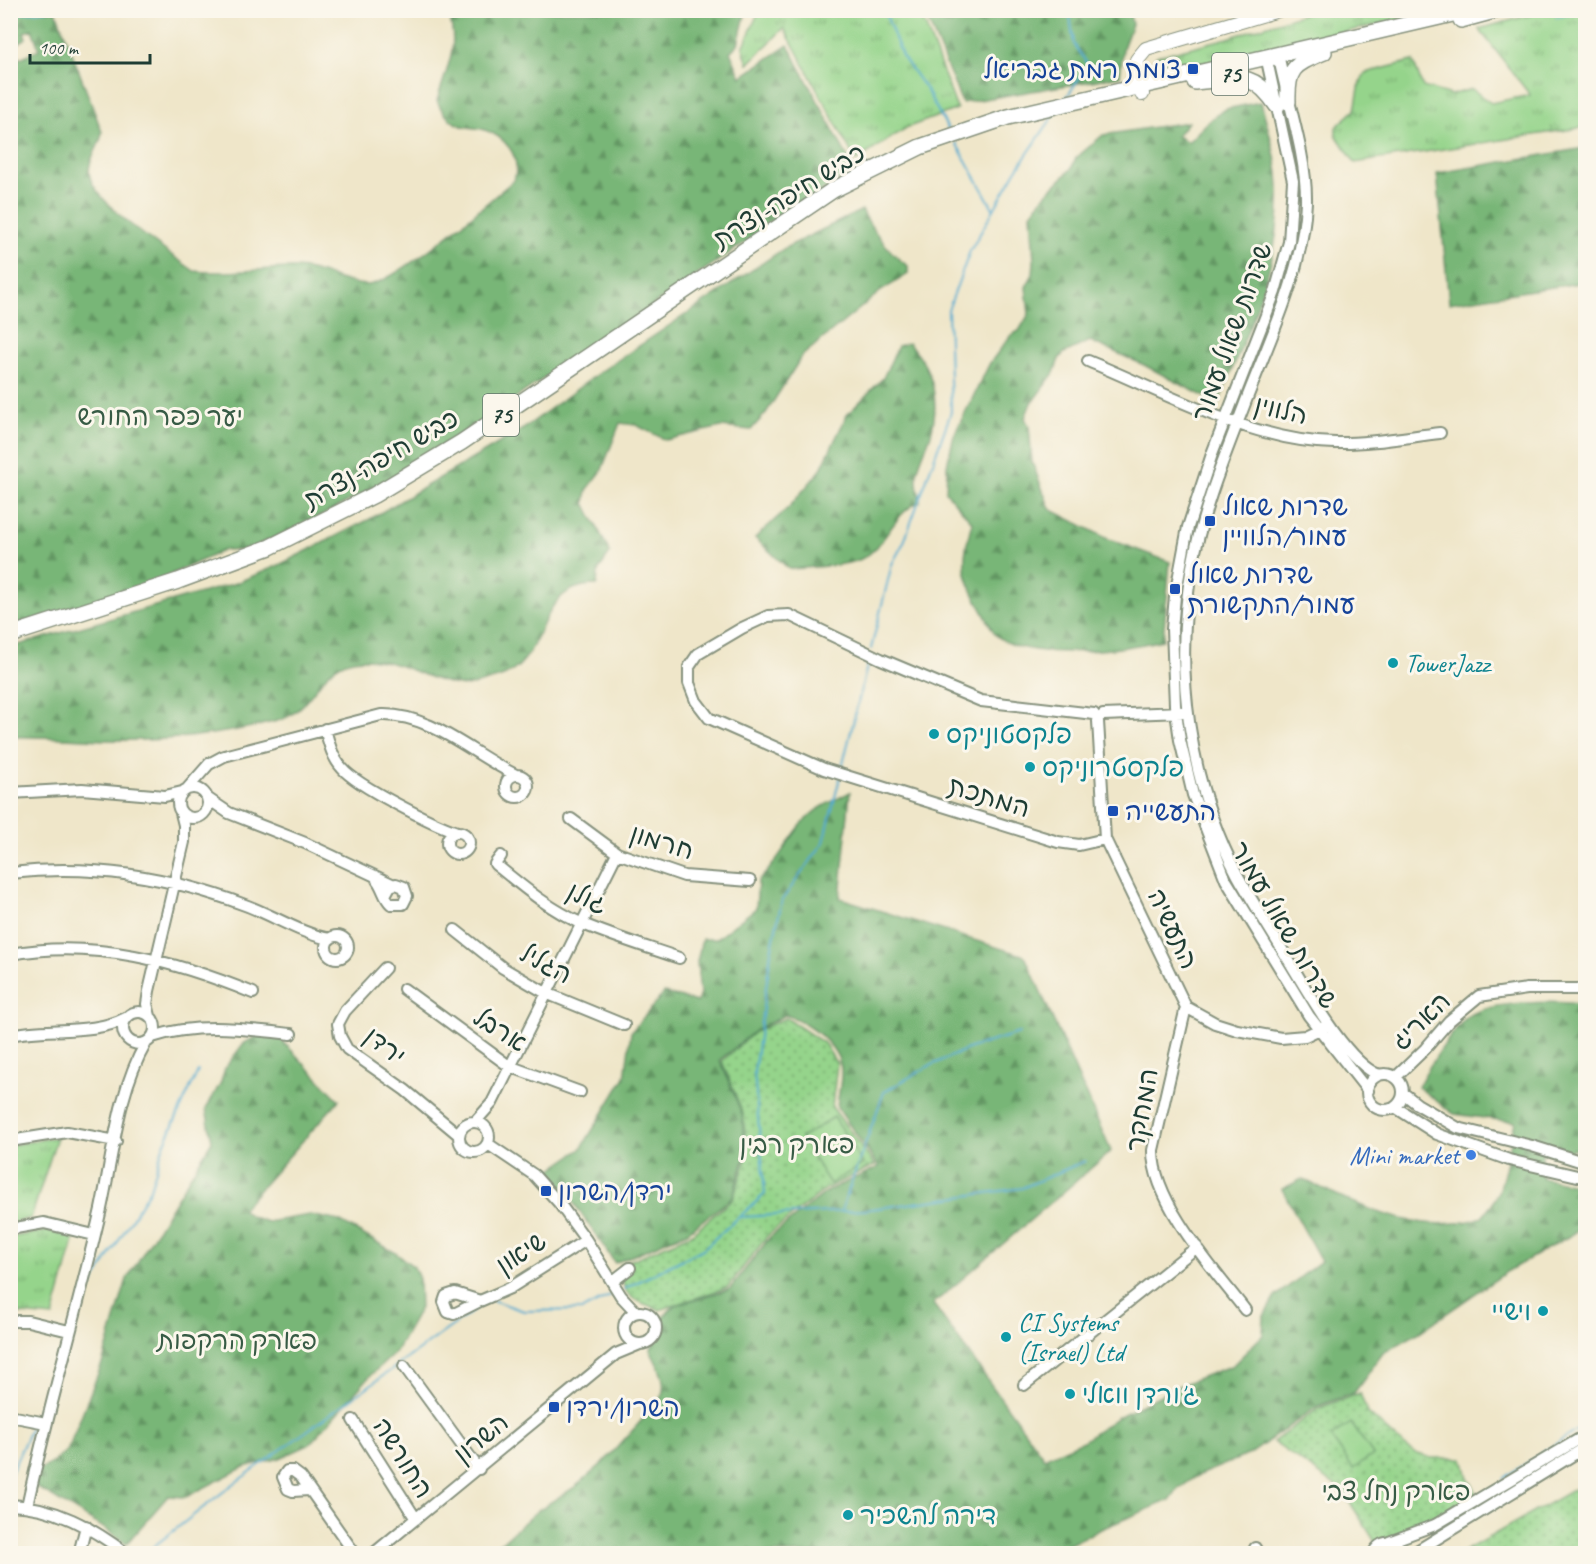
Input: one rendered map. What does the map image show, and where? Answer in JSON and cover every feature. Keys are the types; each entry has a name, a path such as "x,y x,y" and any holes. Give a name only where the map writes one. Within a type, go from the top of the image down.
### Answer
{"highway":[{"name":"כביש חיפה-נצרת","path":"1140,90 1195,82 1470,10"},
{"name":"כביש חיפה-נצרת","path":"10,635 178,581 270,547 374,495 462,442 833,190 920,147 1008,117 1324,52 1498,10"},
{"path":"1195,82 1248,78 1283,104 1293,68 1298,63 1324,52"}],"main road":[{"path":"1140,90 1137,60 1146,49 1278,10"}],"street":[{"name":"שדרות שאול עמור","path":"1273,61 1305,180 1301,244 1287,296 1237,423 1203,520 1192,568 1184,630 1188,711 1205,792 1237,874 1330,1023 1363,1065 1379,1075"},
{"name":"שדרות שאול עמור","path":"1283,104 1293,181 1289,242 1275,292 1188,526 1180,563 1172,629 1176,712 1193,795 1218,862 1244,910 1319,1030 1368,1091"},
{"name":"הלווין","path":"1088,361 1226,419 1294,439 1335,444 1440,433"},
{"name":"המתכת","path":"1106,839 1079,845 1058,842 824,769 709,718 696,701 689,683 689,667 698,654 768,616 789,615 881,659 981,701 1099,717 1188,711"},
{"path":"27,1506 134,1065 149,1040 152,1019 147,1004 149,991 184,842 184,825 179,811 178,798 212,762 224,756 381,715 406,717 429,725 494,765 527,781 527,790 523,795 512,795 507,791 506,782 494,765"},
{"name":"התעשיה","path":"1099,717 1106,839 1186,1007 1215,1023 1237,1030 1281,1038 1305,1036 1330,1023"},
{"path":"325,729 334,756 348,774 437,824 467,838 466,850 458,854 452,852 437,824"},
{"path":"184,842 208,806 204,774 212,762"},
{"path":"506,782 516,775"},
{"path":"10,793 82,789 165,796 194,788 231,814 305,843 376,879 404,887 407,893 405,902 397,906 391,904 376,879"},
{"path":"144,795 172,802 189,818 231,814"},
{"name":"חרמון","path":"571,819 617,853 684,876 750,881"},
{"path":"447,841 451,834 457,832"},
{"path":"492,1103 459,1135 460,1142 467,1151 481,1151 488,1144 492,1103 617,853"},
{"name":"גולן","path":"501,856 495,864 529,892 581,923 679,958"},
{"path":"10,873 87,870 128,873 175,882 256,909 311,934 330,939 336,936 345,940 347,952 344,957 335,958 311,934"},
{"path":"385,895 392,885"},
{"name":"הגליל","path":"454,930 503,968 546,993 624,1025"},
{"path":"327,950 330,939"},
{"path":"10,954 75,949 115,952 156,960 205,974 253,993"},
{"name":"ירדן","path":"385,968 345,1011 338,1024 340,1036 348,1049 443,1120 459,1135"},
{"name":"האריג","path":"1396,1077 1449,1021 1479,996 1527,989 1586,989"},
{"name":"ארבל","path":"405,990 509,1066 580,1092"},
{"path":"134,1065 123,1028 149,991"},
{"name":"המחקר","path":"1186,1007 1153,1150 1153,1163 1165,1195 1197,1247 1245,1310"},
{"path":"10,1035 44,1029 97,1028 131,1015 152,1019 178,1030"},
{"path":"97,1028 128,1040 149,1040 178,1030 228,1028 291,1034"},
{"path":"1395,1107 1403,1093 1403,1087 1396,1077 1379,1075 1370,1083 1368,1091 1369,1100 1378,1108 1395,1107 1437,1134 1509,1160 1586,1178"},
{"path":"1403,1093 1458,1128 1532,1146 1586,1163"},
{"name":"ירדן","path":"443,1120 472,1122"},
{"path":"472,1122 488,1130"},
{"path":"10,1141 67,1132 116,1141"},
{"path":"488,1144 534,1175 559,1203 586,1240 621,1296 636,1312 648,1314 656,1326 654,1336 640,1344 630,1341 625,1334 626,1320 621,1296"},
{"path":"10,1229 44,1223 94,1235"},
{"name":"שיאון","path":"480,1301 510,1288 586,1240"},
{"path":"1024,1385 1197,1247"},
{"path":"612,1282 630,1268"},
{"path":"626,1320 636,1312"},
{"path":"10,1321 28,1321 69,1331"},
{"name":"השרון","path":"616,1354 625,1334"},
{"name":"השרון","path":"373,1554 616,1354 640,1344"},
{"path":"404,1366 479,1469"},
{"path":"10,1416 46,1423"},
{"name":"החורשה","path":"353,1420 416,1519"},
{"path":"1373,1551 1389,1542 1435,1525 1586,1435"},
{"path":"1412,1554 1586,1447"},
{"path":"309,1490 355,1554"},
{"path":"10,1505 27,1506 62,1515 86,1526 127,1554"},
{"path":"78,1554 86,1526"},
{"path":"1389,1542 1399,1546 1403,1554"}],"green space":[{"path":"1549,10 1585,11 1585,127 1355,163 1336,135 1336,127 1355,110 1360,83 1365,73 1413,61 1423,87 1451,95 1472,89 1491,103 1530,95 1479,29"},
{"name":"יער כפר החורש","path":"10,11 56,11 102,132 89,171 93,183 116,212 150,240 194,271 295,268 366,285 379,282 419,258 514,180 516,163 510,148 490,132 455,123 444,113 437,101 451,57 453,36 448,11 746,11 738,44 730,52 741,77 788,45 854,169 475,425 392,478 304,525 243,551 224,550 144,587 11,626","holes":["32,29 39,49 19,59 13,47 26,38 24,32"]},
{"path":"759,11 920,11 957,109 906,128 856,161 784,28 748,64 743,48"},
{"path":"924,11 1129,11 1132,24 1123,48 1120,76 962,103"},
{"path":"1312,11 1438,11 1157,74 1150,71 1149,66 1157,56 1228,38"},
{"path":"1261,102 1278,174 1279,204 1276,234 1271,263 1262,292 1218,404 1144,365 1090,341 1064,353 1054,373 1030,405 1025,418 1029,426 1032,462 1050,509 1106,538 1170,562 1163,640 1077,652 1053,652 1012,644 997,636 969,585 965,557 972,522 946,492 947,465 954,435 990,363 1011,335 1019,331 1029,314 1026,287 1033,274 1034,261 1031,214 1045,195 1071,169 1076,158 1103,135 1188,122 1177,136 1188,142 1212,118 1226,109"},
{"path":"1585,148 1585,282 1449,303 1437,173"},
{"path":"862,210 882,241 908,266 908,274 881,291 802,356 766,413 751,430 721,427 666,440 636,425 620,423 601,472 587,490 585,503 610,553 598,571 597,585 576,588 561,597 551,610 527,656 515,669 498,678 463,686 434,679 387,662 362,659 347,661 326,676 301,707 290,715 257,726 193,737 148,740 11,737 11,647 236,583 277,566 370,519 523,429 600,372 785,248"},
{"path":"908,343 924,363 935,397 931,434 917,474 920,502 903,513 876,548 859,560 789,569 755,538 789,507 820,471 847,415 883,378 898,346"},
{"path":"850,792 840,898 1025,956 1111,1151 933,1304 1044,1458 1083,1441 1118,1417 1176,1387 1233,1365 1263,1335 1264,1316 1275,1297 1321,1261 1282,1189 1302,1179 1376,1212 1415,1222 1455,1223 1472,1221 1482,1216 1490,1207 1501,1185 1515,1122 1454,1114 1418,1087 1457,1028 1470,1015 1481,1010 1526,1003 1559,1002 1585,1005 1585,1153 1572,1149 1569,1154 1542,1153 1542,1178 1585,1187 1585,1227 1508,1271 1418,1333 1383,1353 1354,1393 1318,1406 1250,1454 1199,1475 1178,1489 1170,1500 1051,1553 488,1554 538,1510 575,1487 603,1463 659,1401 663,1381 650,1350 660,1333 660,1320 675,1305 730,1289 770,1237 829,1190 879,1167 837,1107 841,1069 834,1051 811,1028 785,1015 756,1030 720,1060 742,1114 745,1157 732,1198 687,1232 615,1263 551,1170 581,1149 625,1077 631,1032 664,993 697,1002 700,994 697,962 702,939 716,939 756,908 758,881 800,826 817,810"},
{"name":"פארק רבין","path":"786,1018 824,1043 837,1064 832,1107 875,1165 827,1188 768,1235 728,1287 660,1310 635,1299 630,1296 623,1285 620,1265 690,1235 733,1199 747,1157 743,1114 722,1061 756,1031"},
{"name":"פארק הרקפות","path":"270,1028 339,1100 242,1209 250,1216 267,1222 310,1215 339,1221 394,1252 414,1267 419,1279 420,1308 395,1353 370,1376 309,1445 280,1458 244,1467 186,1497 168,1496 126,1544 112,1533 36,1487 33,1473 54,1462 68,1449 103,1361 127,1279 212,1141 206,1109 221,1082 225,1068 243,1044"},
{"path":"834,1117 863,1164 830,1184 801,1138"},
{"path":"57,1137 31,1218 11,1223 11,1145"},
{"path":"48,1231 71,1237 74,1241 53,1317 11,1313 11,1237"},
{"name":"פארק נחל צבי","path":"1360,1393 1367,1412 1415,1453 1431,1458 1463,1458 1468,1478 1479,1496 1442,1519 1376,1543 1342,1490 1273,1442 1319,1408"},
{"path":"1351,1423 1373,1455 1353,1469 1331,1437"},
{"path":"1585,1483 1585,1553 1461,1553"}],"waterway":[{"path":"10,14 48,10"},
{"path":"884,10 902,56 927,91 948,129"},
{"path":"1066,98 1088,65 1074,44 1069,10"},
{"path":"1556,17 1586,11"},
{"path":"871,649 892,564 904,542 951,412 948,310 970,251 1016,171 1056,112"},
{"path":"956,143 994,210"},
{"path":"841,772 869,658"},
{"path":"624,1289 703,1249 765,1194 754,1072 771,952 782,900 824,842 840,777"},
{"path":"841,1211 884,1092 927,1067 970,1048 1019,1033"},
{"path":"83,1305 90,1288 150,1189 163,1147 198,1071"},
{"path":"741,1217 864,1210 1022,1188 1085,1161"},
{"path":"492,1300 524,1311 582,1310 612,1295"},
{"path":"144,1554 232,1485 477,1308"},
{"path":"35,1418 55,1371"},
{"path":"10,1475 33,1423"},
{"path":"1503,1479 1586,1424"},
{"path":"1403,1545 1413,1538"},
{"path":"1390,1554 1396,1550"}],"place":[{"name":"צומת רמת גבריאל","path":"1193,69"},
{"name":"שדרות שאול עמור/הלוויין","path":"1210,521"},
{"name":"שדרות שאול עמור/התקשורת","path":"1175,589"},
{"name":"TowerJazz","path":"1393,663"},
{"name":"פלקסטוניקס","path":"934,734"},
{"name":"פלקסטרוניקס","path":"1030,767"},
{"name":"התעשייה","path":"1113,811"},
{"name":"Mini market","path":"1471,1155"},
{"name":"ירדן/השרון","path":"546,1191"},
{"name":"וישיי","path":"1543,1311"},
{"name":"CI Systems (Israel) Ltd","path":"1006,1337"},
{"name":"ג'ורדן וואלי","path":"1070,1394"},
{"name":"השרון/ירדן","path":"554,1407"},
{"name":"דירה להשכיר","path":"848,1515"}]}
